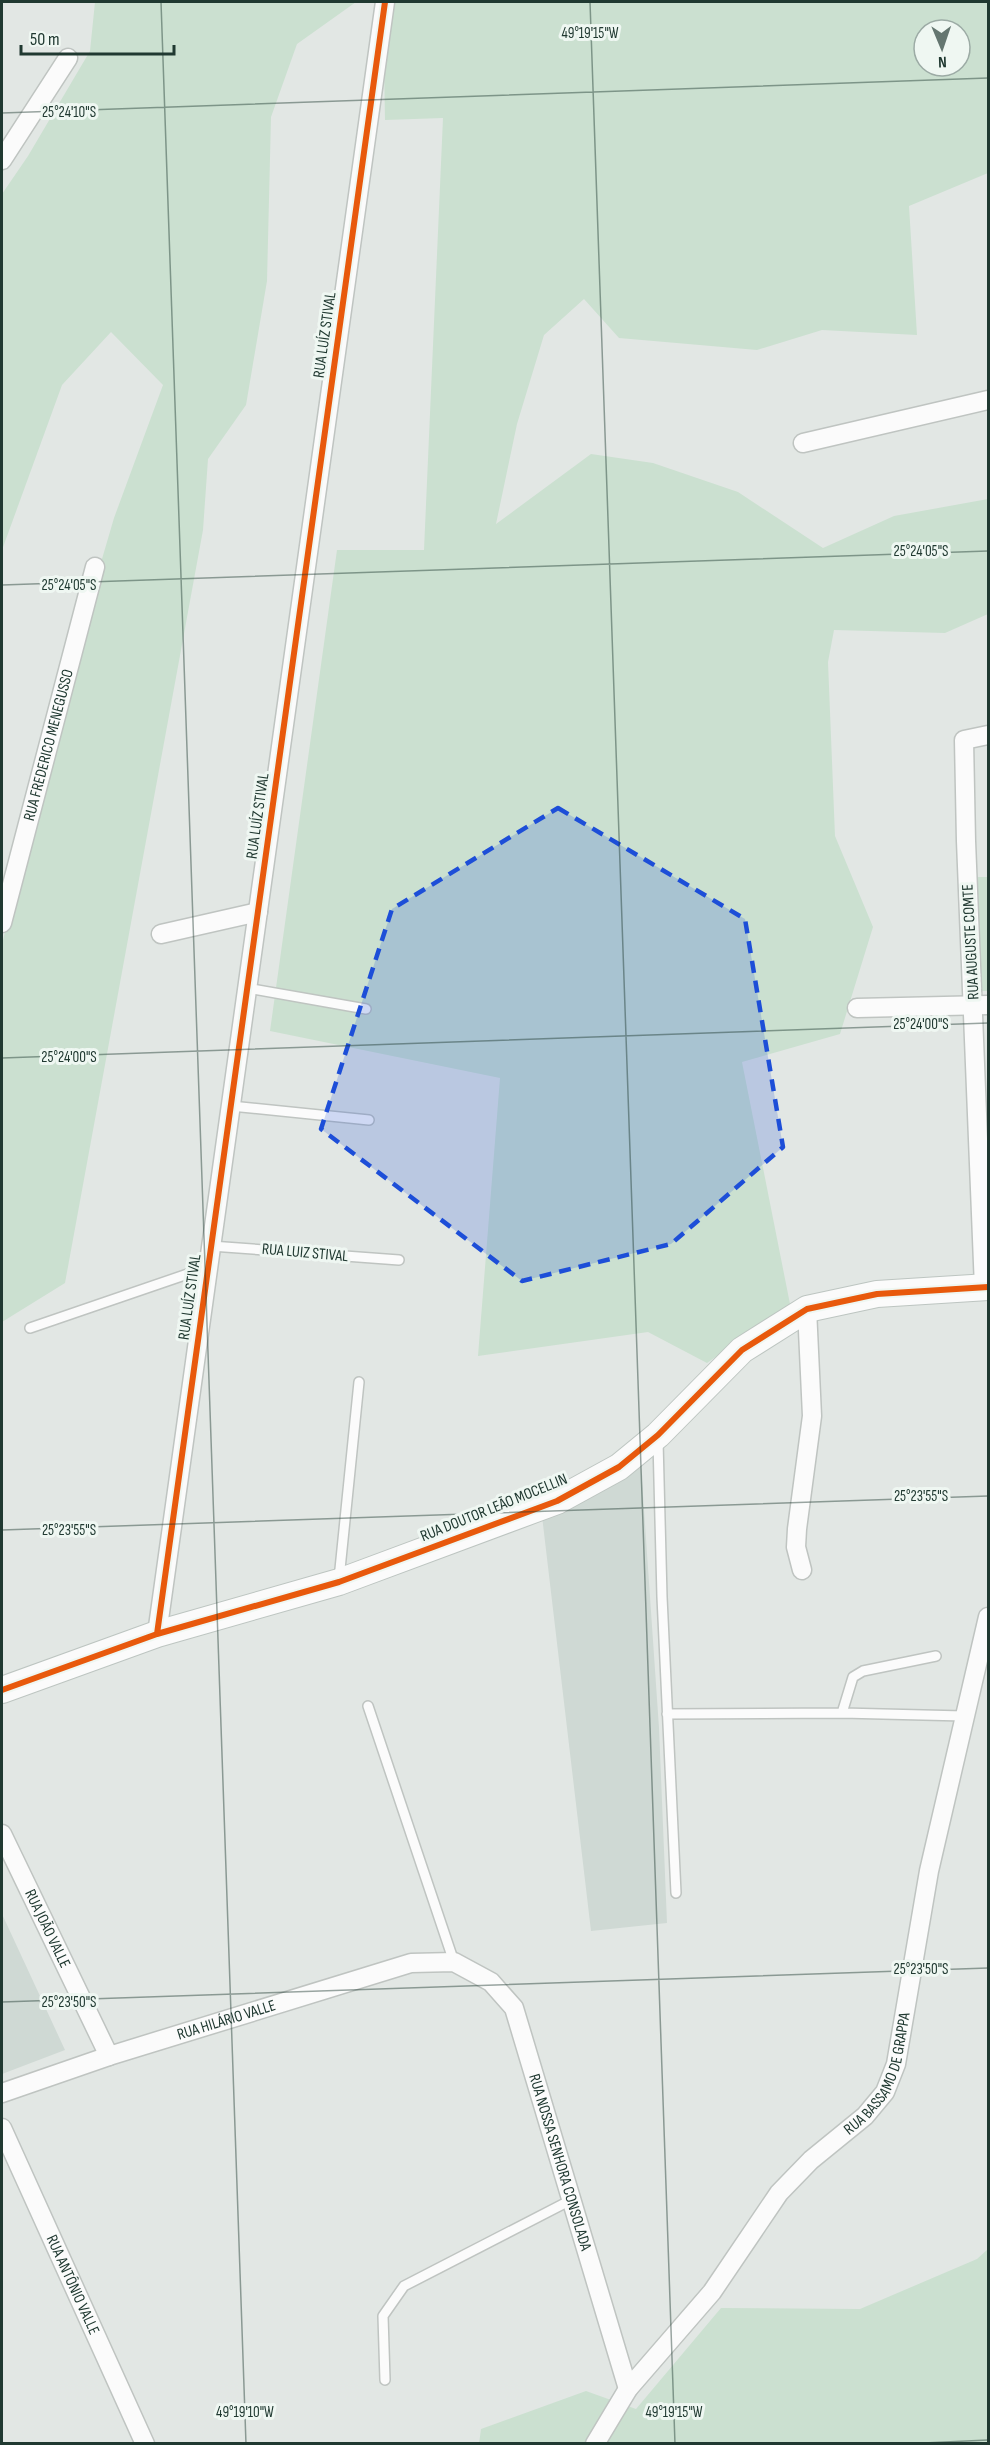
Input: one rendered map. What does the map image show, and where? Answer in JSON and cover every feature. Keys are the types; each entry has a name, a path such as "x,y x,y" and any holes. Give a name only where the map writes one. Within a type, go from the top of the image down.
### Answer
{"street":[{"name":"RUA LUÍZ STIVAL","path":"157,1634 385,2"},
{"path":"2,160 68,58"},
{"path":"803,443 988,400"},
{"name":"RUA FREDERICO MENEGUSSO","path":"2,923 95,567"},
{"name":"RUA AUGUSTE COMTE","path":"986,1287 981,1005 966,841 964,740 988,735"},
{"path":"161,934 258,912"},
{"path":"857,1008 981,1005"},
{"name":"RUA DOUTOR LEÃO MOCELLIN","path":"2,1690 157,1634 339,1582 557,1502 619,1467 658,1435 742,1350 807,1309 877,1294 986,1287"},
{"path":"802,1570 796,1547 797,1529 812,1416 807,1309"},
{"name":"RUA BASSAMO DE GRAPPA","path":"595,2444 628,2389 712,2292 779,2193 811,2160 865,2116 885,2092 896,2064 929,1871 988,1617"},
{"name":"RUA JOÃO VALLE","path":"2,1834 109,2056"},
{"name":"RUA HILÁRIO VALLE","path":"2,2093 109,2056 411,1964 454,1962"},
{"name":"RUA NOSSA SENHORA CONSOLADA","path":"454,1962 491,1982 514,2008 628,2389"},
{"name":"RUA ANTÔNIO VALLE","path":"2,2128 145,2444"}],"lane":[{"path":"247,988 366,1010"},
{"path":"231,1106 369,1120"},
{"name":"RUA LUIZ STIVAL","path":"211,1245 399,1260"},
{"path":"30,1328 208,1267"},
{"path":"339,1582 359,1382"},
{"path":"658,1435 667,1714 676,1893"},
{"path":"842,1713 853,1677 863,1671 936,1656"},
{"path":"368,1706 454,1962"},
{"path":"667,1714 842,1713 964,1716"},
{"path":"385,2380 383,2316 404,2286 571,2200"}],"highlighted area":[{"path":"558,808 745,919 783,1147 671,1244 522,1281 321,1129 392,909"}],"shaded area":[{"path":"641,1466 659,1728 667,1923 591,1931 542,1516"},
{"path":"2,1914 65,2050 2,2074"}],"green space":[{"path":"95,2 356,2 297,44 271,117 267,281 246,405 208,459 203,530 65,1283 2,1322 2,944 68,675 114,518 163,385 111,332 62,385 2,550 2,194 28,156 90,51"},
{"path":"383,2 988,2 988,173 909,206 917,335 822,330 757,350 619,338 584,299 544,335 517,424 496,524 591,454 653,463 738,492 823,548 894,516 988,499 988,614 945,633 834,630 828,662 835,836 873,927 840,1034 742,1062 790,1304 707,1363 648,1332 478,1356 500,1078 270,1031 337,550 424,550 443,118 385,120"},
{"path":"976,877 988,877 988,991 980,991"},
{"path":"988,2249 988,2443 479,2444 481,2429 586,2391 636,2409 721,2308 860,2309 977,2259"}],"cycle path":[{"path":"157,1634 385,2"},
{"path":"2,1690 157,1634 339,1582 557,1501 619,1467 658,1435 742,1350 807,1309 877,1294 988,1287"}]}
